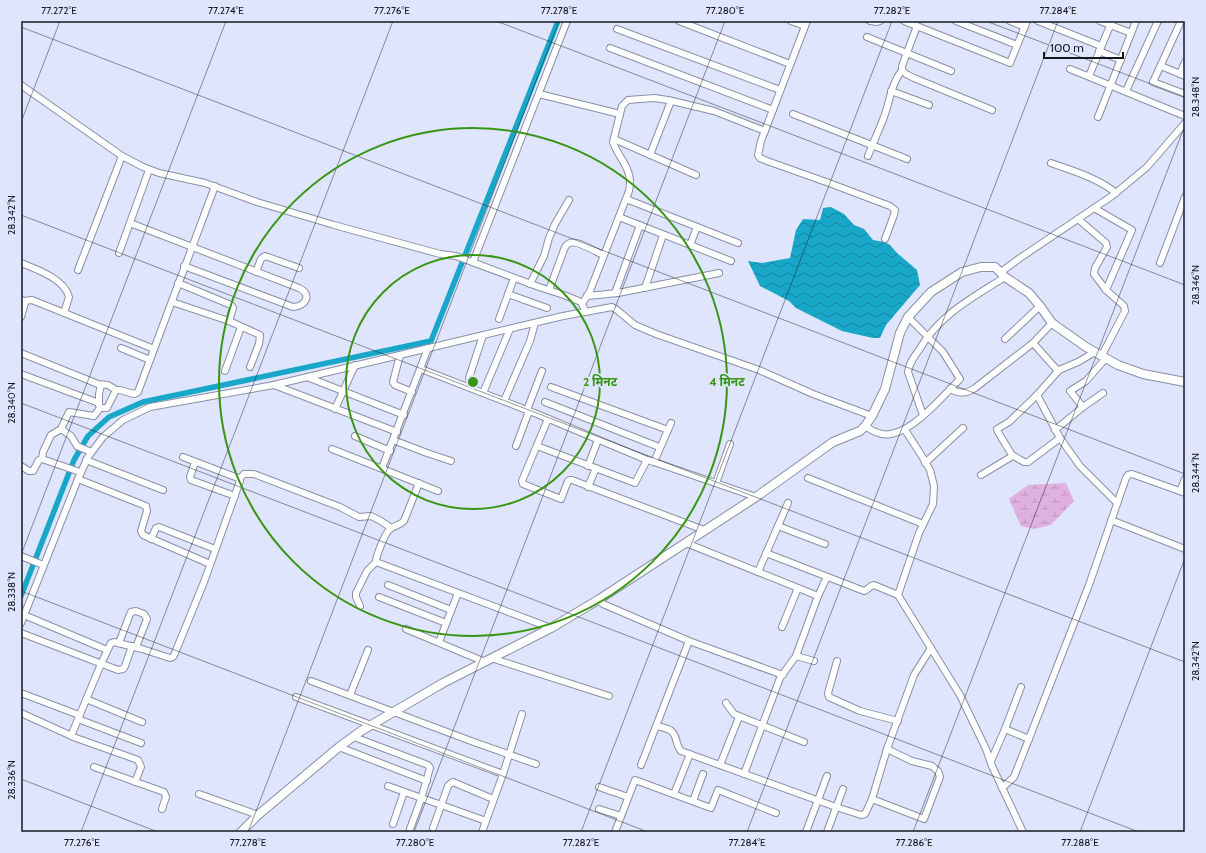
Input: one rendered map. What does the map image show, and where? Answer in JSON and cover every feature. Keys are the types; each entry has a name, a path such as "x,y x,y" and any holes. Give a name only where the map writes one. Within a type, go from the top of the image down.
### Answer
{"street":[{"path":"471,261 567,21"},
{"path":"679,21 790,64"},
{"path":"790,21 806,24 780,90 758,151 758,155 760,158 767,161 890,206 895,210 894,216 884,239"},
{"path":"870,21 880,21"},
{"path":"904,21 1010,63 1026,24 1010,21"},
{"path":"868,156 884,118 891,91 897,76 902,70 907,53 919,27 924,21"},
{"path":"956,21 1017,45"},
{"path":"1038,21 1100,49 1120,60"},
{"path":"1100,21 1111,23 1131,33"},
{"path":"1098,116 1136,21"},
{"path":"1126,91 1158,21"},
{"path":"1181,21 1154,82 1185,94"},
{"path":"1089,76 1111,23"},
{"path":"617,29 780,90"},
{"path":"867,37 951,70"},
{"path":"610,48 773,110"},
{"path":"1161,66 1182,75 1185,62"},
{"path":"1070,69 1185,116"},
{"path":"902,70 914,78 992,110"},
{"path":"21,85 122,156 135,164 150,170 215,186 262,203 334,225 440,254 461,257 530,284 564,295 584,307"},
{"path":"891,91 929,105"},
{"path":"539,94 620,114"},
{"path":"584,307 631,184 628,169 615,146 614,139 622,106 628,100 654,98 672,101 714,111 765,131"},
{"path":"650,155 672,101"},
{"path":"793,114 907,159"},
{"path":"923,415 908,372 909,365 927,336 957,307 1003,275 1020,258 1116,193 1147,167 1185,123"},
{"path":"614,139 696,175"},
{"path":"78,270 122,156"},
{"path":"1052,163 1094,180 1116,193"},
{"path":"119,253 150,170"},
{"path":"21,352 101,385 108,385 116,390 137,394 215,186"},
{"path":"1160,262 1185,197"},
{"path":"626,199 738,244"},
{"path":"530,284 544,256 555,224 569,200"},
{"path":"1094,208 1132,230 1106,290"},
{"path":"619,217 731,261"},
{"path":"1078,219 1106,243 1107,247 1095,268 1094,274 1106,290 1124,306 1125,311 1086,381 1070,391 1083,407"},
{"path":"130,224 303,290 307,294 304,302 300,306 293,308 184,266"},
{"path":"615,293 640,225"},
{"path":"690,245 697,227"},
{"path":"645,288 663,235"},
{"path":"550,290 565,247 569,243 580,244 604,255"},
{"path":"256,272 261,259 265,256 299,268"},
{"path":"21,263 49,276 64,288 69,297 64,313"},
{"path":"241,832 258,815 339,747 370,726 443,683 551,628 598,600 756,497 833,442 860,431 872,416 885,389 900,333 908,318 931,292 962,272 995,267 1003,275 1029,293 1052,323 1101,355 1118,365 1142,374 1185,382"},
{"path":"588,296 645,288 718,273"},
{"path":"499,319 514,278"},
{"path":"178,283 231,304 233,308 228,321"},
{"path":"508,294 547,308"},
{"path":"21,317 25,307 22,300 32,300 154,349"},
{"path":"172,302 228,321 258,334 260,338 259,344 250,367"},
{"path":"1005,339 1040,306"},
{"path":"85,450 132,415 150,407 274,385 535,323 584,307 612,307 639,327 759,370 813,394 872,416"},
{"path":"865,426 872,431 886,435 905,430 923,415 960,379 943,352 908,318"},
{"path":"504,402 530,341 535,323"},
{"path":"950,389 958,393 968,393 1033,343 1052,323"},
{"path":"225,372 241,327"},
{"path":"484,393 510,329"},
{"path":"471,388 469,378 483,335"},
{"path":"1033,343 1058,371"},
{"path":"121,348 150,360"},
{"path":"382,468 404,415 428,348"},
{"path":"400,355 393,382 395,385 412,392"},
{"path":"1060,438 1028,462 1024,462 1012,455 997,429 1009,422 1058,371 1078,362 1101,355"},
{"path":"335,409 355,365"},
{"path":"421,369 484,393 647,460 756,497"},
{"path":"516,446 542,371"},
{"path":"21,374 107,408 116,390"},
{"path":"307,377 404,415"},
{"path":"21,466 33,471 39,460 42,459 43,452 51,435 61,429 69,412 93,417 95,415 99,406 101,385"},
{"path":"274,385 397,432"},
{"path":"551,387 668,430"},
{"path":"1055,430 1103,393"},
{"path":"1036,395 1055,430 1080,466 1117,503"},
{"path":"545,402 659,447"},
{"path":"548,419 522,481 523,484 560,499 563,497 570,480 704,530"},
{"path":"654,462 659,447 671,423"},
{"path":"926,462 963,428"},
{"path":"61,429 71,436 75,444 85,450"},
{"path":"898,595 923,524 934,504 934,486 930,470 905,430"},
{"path":"355,436 390,450"},
{"path":"393,440 427,453 451,460"},
{"path":"588,466 598,440"},
{"path":"716,483 730,444"},
{"path":"537,446 635,483 647,460"},
{"path":"332,449 438,491"},
{"path":"85,450 86,460"},
{"path":"981,475 1012,455"},
{"path":"183,457 239,478"},
{"path":"42,459 74,470 78,479 146,506 147,511 141,533 143,535 210,564"},
{"path":"74,470 86,460"},
{"path":"86,460 164,490"},
{"path":"195,462 190,477 191,480 235,496"},
{"path":"588,487 596,468"},
{"path":"239,478 244,474 254,474 340,507 359,517 371,516 392,528"},
{"path":"1002,788 1014,778 1089,585 1128,474 1132,474 1182,492 1185,479"},
{"path":"71,736 111,643 119,643 168,658 173,657 240,483 239,478"},
{"path":"808,478 923,524"},
{"path":"21,623 78,479"},
{"path":"360,606 356,593 367,571 376,562 376,556 388,531 404,522 419,483"},
{"path":"758,572 788,503"},
{"path":"1111,520 1185,549"},
{"path":"151,539 156,528 159,526 215,549"},
{"path":"778,526 825,544"},
{"path":"686,543 818,596"},
{"path":"766,553 864,591 870,586 874,585 898,595 960,696 986,749 1002,788 1023,832"},
{"path":"21,556 44,565"},
{"path":"376,562 551,628"},
{"path":"744,774 780,678 796,656 818,596 827,577"},
{"path":"388,585 451,610"},
{"path":"782,627 798,588"},
{"path":"439,642 458,593"},
{"path":"379,597 446,623"},
{"path":"598,600 603,604 690,641 783,675"},
{"path":"21,633 118,670 123,668 147,619 144,614 134,611 130,614 119,643"},
{"path":"24,615 107,650"},
{"path":"406,629 488,660 609,696"},
{"path":"641,765 690,641"},
{"path":"657,726 671,730 675,735 677,748 681,751 836,807 861,815 865,814 872,799 887,749 914,675 931,648"},
{"path":"350,695 368,650"},
{"path":"796,656 814,661"},
{"path":"838,661 828,693 829,697 860,711 898,721"},
{"path":"311,681 508,755 536,764"},
{"path":"991,762 1021,687"},
{"path":"21,693 141,743"},
{"path":"296,697 370,726 503,774"},
{"path":"86,699 142,722"},
{"path":"726,703 734,714 739,717 804,742"},
{"path":"21,713 71,736 138,760 140,762 140,767 135,782"},
{"path":"482,832 503,774 522,714"},
{"path":"720,765 739,717"},
{"path":"1005,729 1029,739"},
{"path":"354,737 428,765 430,768 410,829"},
{"path":"339,747 427,781"},
{"path":"872,799 924,819 940,777 938,771 932,766 912,761 887,749"},
{"path":"674,794 690,754"},
{"path":"94,767 165,793 166,797 162,809"},
{"path":"693,801 703,774"},
{"path":"806,832 827,776"},
{"path":"615,832 635,780 711,808 718,790 776,813"},
{"path":"433,828 448,786 453,782 493,799"},
{"path":"388,786 486,821"},
{"path":"599,787 628,797"},
{"path":"827,832 843,789"},
{"path":"392,824 404,792"},
{"path":"199,794 258,815"},
{"path":"599,809 621,816"}],"green space":[{"path":"1066,483 1074,501 1051,525 1034,529 1021,526 1009,499 1028,485"}],"water":[{"path":"831,207 844,214 854,225 864,229 873,240 890,245 917,270 920,285 886,325 880,338 873,338 842,331 796,308 789,301 760,286 748,261 762,263 790,258 796,230 803,219 820,220 823,208"}],"waterway":[{"path":"21,596 74,460 88,436 109,417 143,402 431,341 558,21"}]}
